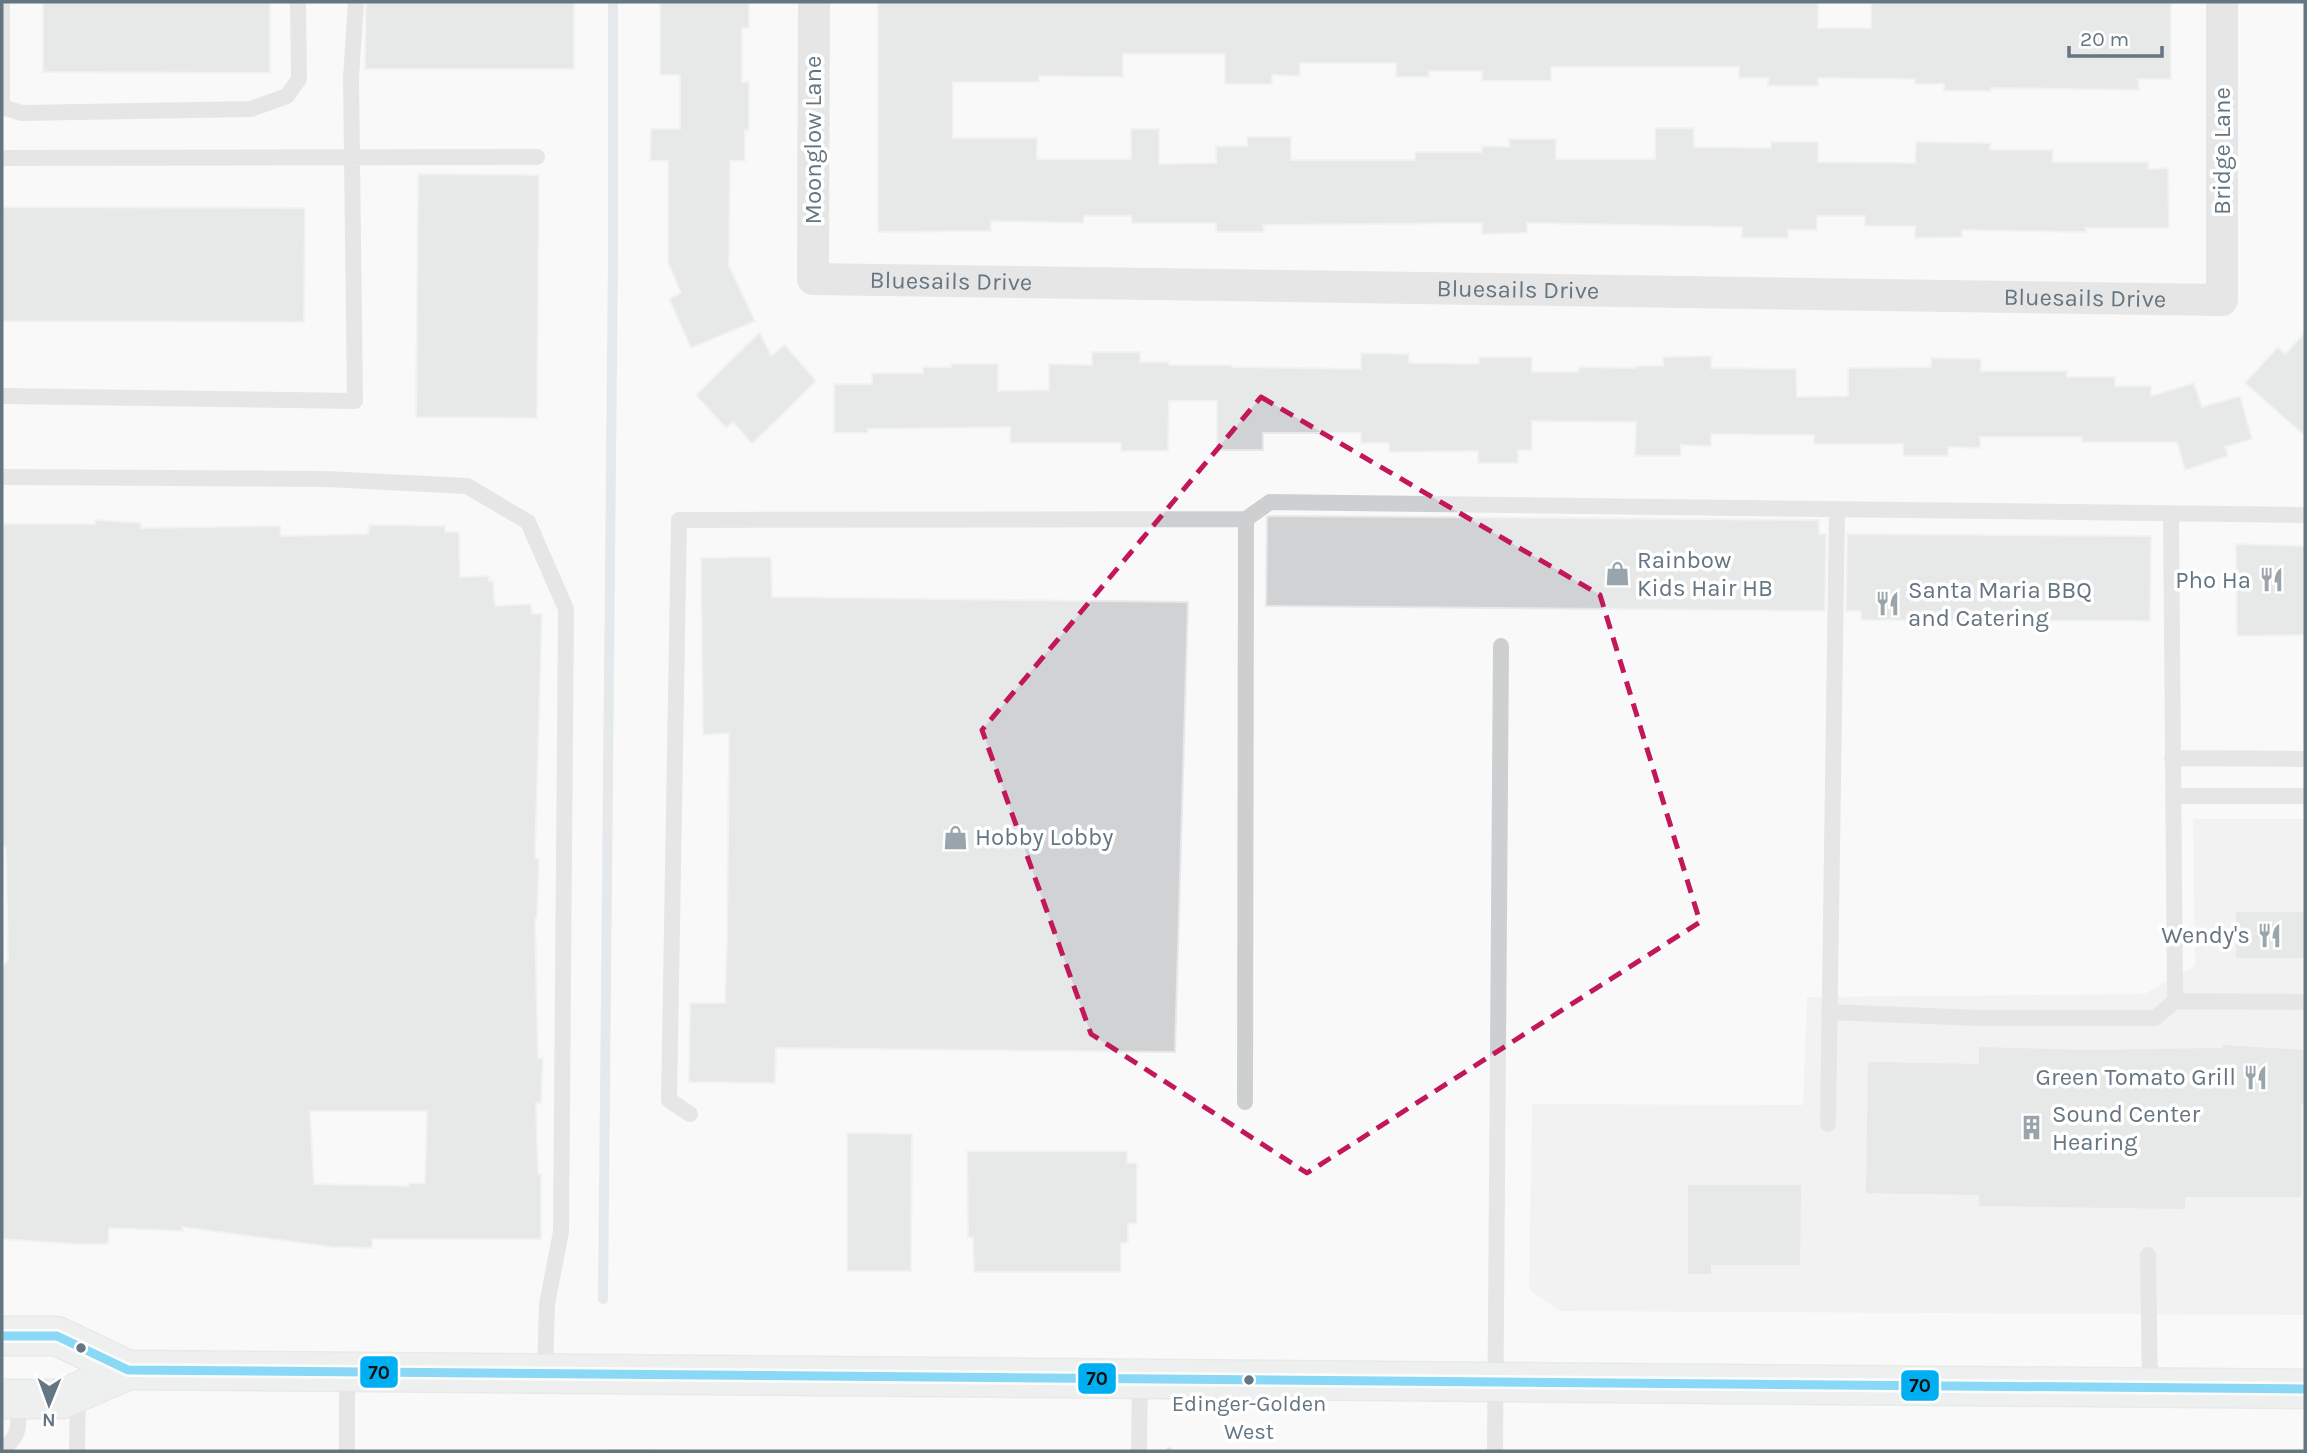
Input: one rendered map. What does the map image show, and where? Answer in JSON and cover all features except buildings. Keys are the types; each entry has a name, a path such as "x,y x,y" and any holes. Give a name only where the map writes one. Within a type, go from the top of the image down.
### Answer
{"main road":[{"path":"2,1336 57,1336 128,1370"},
{"path":"10,1399 62,1399 128,1370 2305,1389"}],"street":[{"name":"Moonglow Lane","path":"813,278 814,2"},
{"name":"Bridge Lane","path":"2221,2 2222,300"},
{"name":"Bluesails Drive","path":"813,278 2222,300"}],"lane":[{"path":"2,2 2,107 22,113 251,109 287,96 299,79 298,2"},
{"path":"2,396 355,401 351,78 356,2"},
{"path":"2,158 537,158"},
{"path":"2,477 326,479 467,486 528,523 566,609 561,1232 547,1304 545,1374"},
{"path":"690,1114 669,1100 679,520 1246,519 1270,502 2305,515"},
{"path":"1828,1124 1837,509"},
{"path":"2171,513 2175,1001"},
{"path":"1245,1102 1246,519"},
{"path":"1495,1451 1501,646"},
{"path":"2172,758 2305,759"},
{"path":"2173,796 2305,796"},
{"path":"1829,1012 1979,1018 2155,1018 2175,1001 2305,1002"},
{"path":"2148,1255 2150,1388"},
{"path":"347,1372 347,1451"},
{"path":"1139,1451 1140,1379"},
{"path":"77,1451 78,1392"},
{"path":"2,1449 18,1433 10,1399"}],"highlighted area":[{"path":"1261,397 1600,595 1700,922 1307,1173 1091,1034 982,730"}],"shaded area":[{"path":"2193,819 2305,819 2305,1315 1559,1311 1529,1289 1532,1104 1803,1105 1807,997 2144,994 2195,966"},
{"path":"606,1449 872,1451 606,1451"}],"waterway":[{"path":"603,1299 613,2"}],"transit line":[{"name":"70","path":"2,1336 57,1336 128,1370 2305,1389"}],"place":[{"name":"Rainbow Kids Hair HB","path":"1617,574"},
{"name":"Pho Ha","path":"2271,580"},
{"name":"Santa Maria BBQ and Catering","path":"1888,604"},
{"name":"Hobby Lobby","path":"955,837"},
{"name":"Wendy's","path":"2270,935"},
{"name":"Green Tomato Grill","path":"2256,1077"},
{"name":"Sound Center Hearing","path":"2032,1128"},
{"name":"Edinger-Golden West","path":"1249,1380"}]}
